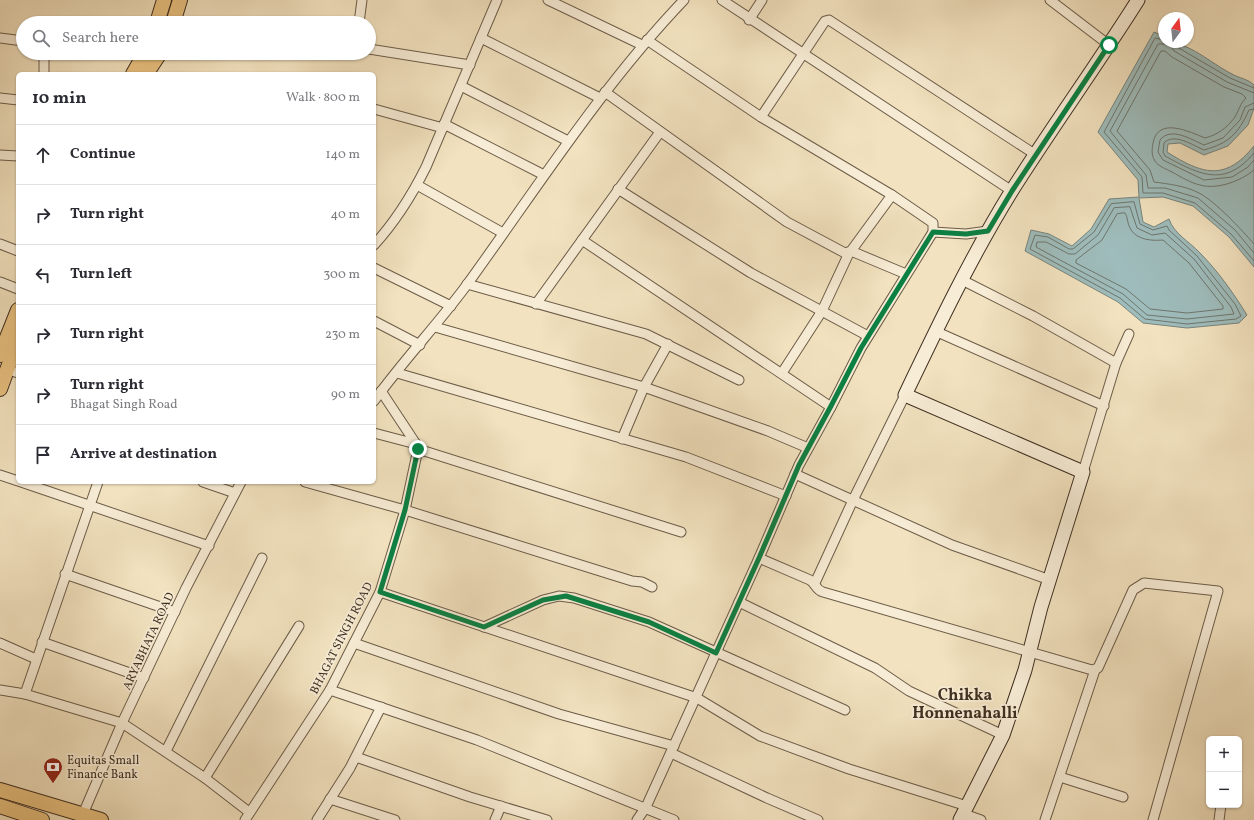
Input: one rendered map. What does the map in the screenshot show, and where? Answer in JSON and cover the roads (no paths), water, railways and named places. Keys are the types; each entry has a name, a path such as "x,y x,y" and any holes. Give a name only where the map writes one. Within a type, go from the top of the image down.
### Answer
{"main road":[{"path":"159,16 164,0"},
{"path":"176,16 182,0"},
{"path":"134,72 141,60"},
{"path":"147,72 155,60"},
{"path":"0,355 16,315"},
{"path":"0,389 13,371 16,352"},
{"path":"0,790 82,817 101,820"},
{"path":"0,806 42,820"}],"street":[{"path":"360,16 362,0"},
{"path":"376,244 387,230 417,185 444,126 497,0"},
{"path":"548,0 644,43 761,117 892,195 933,223 933,232 868,336 795,474 697,698 646,807 637,820"},
{"path":"376,398 451,306 568,141 603,95 644,43 683,0"},
{"path":"722,0 750,20 1012,191"},
{"path":"750,20 762,0"},
{"path":"1050,0 1109,45"},
{"path":"1095,670 1030,653 822,592 817,589 815,583 852,500 905,396 935,331 988,231 1012,191 1138,0"},
{"path":"761,117 825,21 830,20 1036,155"},
{"path":"0,38 16,40"},
{"path":"481,38 603,95 660,132 787,222 841,251 850,252 906,274"},
{"path":"376,50 470,65"},
{"path":"44,60 44,72"},
{"path":"461,86 568,141"},
{"path":"0,98 16,100"},
{"path":"376,109 444,126 544,175"},
{"path":"536,304 660,132"},
{"path":"0,155 16,156"},
{"path":"417,185 503,233"},
{"path":"618,190 751,273 868,336"},
{"path":"782,373 822,311 850,252 892,195"},
{"path":"933,232 966,234 988,231"},
{"path":"582,240 831,406"},
{"path":"0,244 16,250"},
{"path":"376,269 451,306"},
{"path":"962,280 1033,316 1116,364"},
{"path":"0,282 16,288"},
{"path":"467,284 630,329 668,344 740,380"},
{"path":"376,322 420,345"},
{"path":"435,327 644,387 768,431 808,448"},
{"path":"935,331 1104,406"},
{"path":"964,813 1003,735 1030,653 1050,580 1116,364 1129,334"},
{"path":"622,439 644,387 668,344"},
{"path":"397,373 686,457 786,496"},
{"path":"381,391 417,447"},
{"path":"905,396 1083,472"},
{"path":"376,434 681,532"},
{"name":"BHAGAT SINGH ROAD","path":"247,816 330,690 380,592 405,510 417,447"},
{"path":"795,474 958,548 1050,580"},
{"path":"0,475 16,480"},
{"path":"34,484 46,486 90,505 209,546"},
{"path":"25,694 97,484"},
{"path":"210,484 235,493"},
{"name":"ARYABHATA ROAD","path":"82,817 122,723 175,612 240,484"},
{"path":"311,484 405,510 632,581 642,582 652,587"},
{"path":"166,752 262,558"},
{"path":"759,558 815,583"},
{"path":"66,574 175,612"},
{"path":"1045,820 1095,670 1098,668 1133,590 1138,585 1144,583 1218,591 1154,820"},
{"path":"380,592 697,698 760,736 981,820"},
{"path":"484,627 543,600 566,596 649,622 845,710"},
{"path":"739,602 869,665 909,691 1003,735"},
{"path":"205,778 299,626"},
{"path":"42,642 144,678"},
{"path":"0,643 36,659"},
{"path":"354,643 559,714 673,750 767,798 818,820"},
{"path":"0,690 25,694 122,723 205,778 247,816"},
{"path":"330,690 477,740 646,807 674,820"},
{"path":"317,820 356,757 381,707"},
{"path":"356,757 500,806 547,820"},
{"path":"1060,777 1123,797"},
{"path":"330,799 395,820"},
{"path":"494,820 500,806"},
{"path":"1219,820 1221,808"}],"water":[{"path":"1154,32 1158,34 1158,48 1189,48 1254,85 1254,108 1248,125 1228,146 1204,155 1180,143 1168,144 1167,152 1191,165 1213,171 1223,170 1233,165 1254,146 1254,267 1229,237 1193,206 1163,197 1139,198 1143,222 1154,227 1169,219 1174,229 1207,260 1219,275 1247,315 1239,323 1187,328 1143,323 1118,302 1025,251 1031,230 1049,234 1072,246 1091,229 1109,199 1139,197 1138,180 1098,132"}],"place":[{"name":"Equitas Small Finance Bank","path":"53,784"}],"district":[{"name":"Chikka Honnenahalli","path":"965,703"}]}
